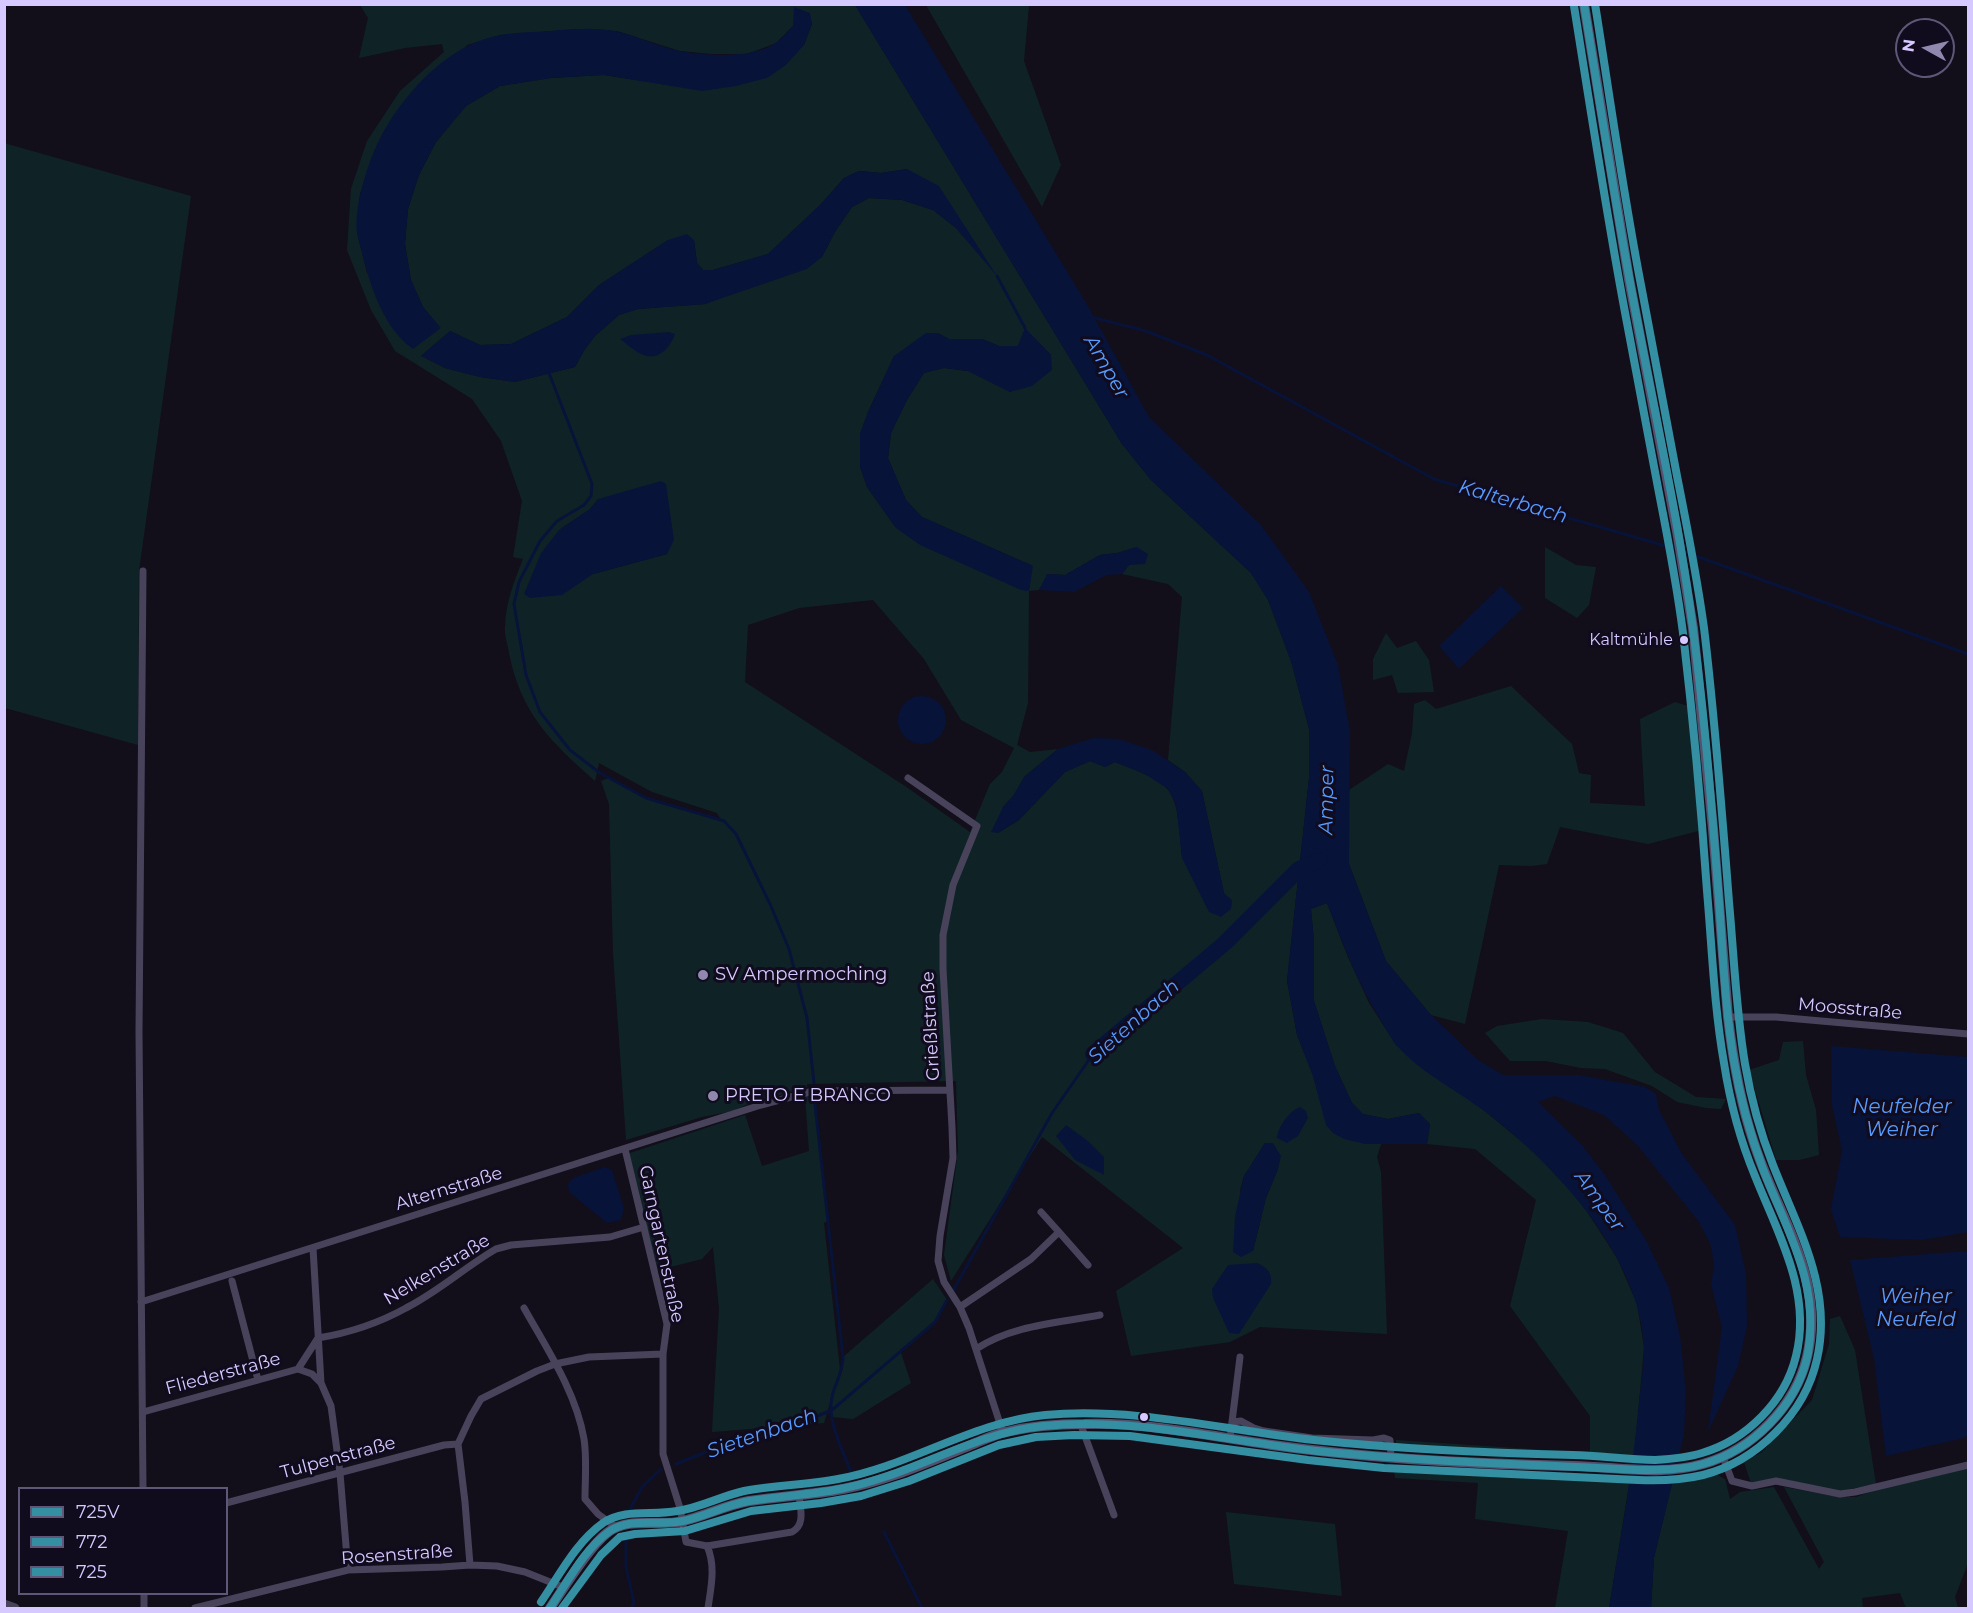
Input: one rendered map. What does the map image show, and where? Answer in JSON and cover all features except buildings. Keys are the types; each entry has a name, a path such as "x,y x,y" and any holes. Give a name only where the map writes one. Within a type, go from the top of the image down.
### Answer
{"main road":[{"path":"550,1608 606,1533 616,1527 626,1524 681,1522 746,1501 843,1489 879,1480 1003,1433 1040,1426 1083,1424 1159,1428 1272,1445 1489,1465 1677,1470 1723,1457 1751,1440 1768,1425 1791,1397 1806,1363 1812,1318 1804,1268 1755,1148 1733,1062 1693,628 1629,279 1584,4"}],"street":[{"path":"142,571 138,1031 143,1487"},
{"name":"Grießlstraße","path":"908,778 977,826 953,885 944,921 943,969 952,1158 938,1262 944,1282 960,1307 976,1349 1003,1433"},
{"name":"Moosstraße","path":"1728,1017 1776,1017 1968,1034"},
{"name":"Alternstraße","path":"141,1302 762,1105 813,1091 949,1090"},
{"name":"Garngartenstraße","path":"625,1149 667,1324 663,1354 663,1454 675,1491 681,1522"},
{"path":"1041,1212 1088,1265"},
{"name":"Nelkenstraße","path":"318,1338 342,1334 408,1308 496,1250 511,1245 610,1237 644,1227"},
{"path":"960,1307 1031,1259 1059,1232"},
{"path":"313,1248 321,1383 331,1406 340,1473 348,1570"},
{"path":"232,1281 258,1380"},
{"path":"524,1308 572,1397 580,1419 584,1441 585,1499 598,1514 616,1527"},
{"path":"976,1349 1008,1332 1100,1315"},
{"path":"298,1369 318,1338"},
{"path":"470,1565 458,1444 481,1399 555,1364 589,1356 663,1354"},
{"path":"1230,1438 1240,1357"},
{"name":"Fliederstraße","path":"143,1412 298,1369 312,1374 321,1383"},
{"path":"1233,1422 1241,1421 1264,1431 1312,1438 1373,1440 1384,1438 1390,1440 1391,1457"},
{"path":"1083,1424 1082,1428 1114,1515"},
{"name":"Tulpenstraße","path":"228,1502 444,1445 458,1444"},
{"path":"1723,1457 1732,1481 1737,1483 1752,1486 1776,1481 1840,1494 1968,1465"},
{"path":"681,1522 686,1542 707,1546 792,1532 801,1522 799,1495"},
{"path":"707,1546 712,1557 713,1568 708,1608"},
{"name":"Rosenstraße","path":"195,1608 348,1570 497,1566 525,1572 565,1588"},
{"path":"4,1604 15,1608"}],"green space":[{"path":"360,5 855,5 1122,444 1151,480 1251,573 1268,600 1291,661 1309,729 1309,778 1287,981 1297,1035 1312,1073 1365,1144 1381,1144 1377,1157 1381,1172 1387,1334 1260,1327 1230,1342 1131,1356 1116,1291 1183,1248 1042,1137 951,1281 944,1255 958,1151 956,1081 807,1084 807,1087 748,1104 733,1111 702,1117 626,1140 613,953 609,804 601,781 609,778 646,798 721,820 717,813 652,792 599,763 595,781 540,725 521,693 514,674 505,629 509,600 523,559 513,557 522,501 501,441 472,399 395,351 371,310 347,250 351,189 367,141 400,91 444,52 442,44 405,48 359,58 368,18","holes":["809,13 812,24 804,45 702,90 604,75 551,78 500,86 466,106 436,142 419,175 408,209 405,244 411,280 423,307 440,328 367,273 357,232 360,193 467,45 500,35 579,29 617,31 680,51 747,54 776,43","907,169 993,271 956,228 933,210 902,200 869,198 852,207 822,257 705,304 638,309 619,315 595,336 575,367 515,382 480,377 445,368 421,356 450,331 480,345 511,344 567,317 599,285 668,240 694,240 697,263 703,270 713,270 768,254 820,205 844,178 859,171 881,173","1025,329 1051,355 1010,392 968,371 944,368 924,373 907,400 891,433 888,458 906,500 922,517 1033,566 896,528 867,487 860,467 860,434 894,356 938,333 949,339 982,339 999,346 1018,346","598,499 667,554 593,574 559,530 590,509","1137,547 1122,574 1168,584 1182,597 1168,760 1185,772 1202,791 1224,893 1182,858 1177,813 1168,790 1150,777 1115,762 1105,767 1090,761 1065,772 1019,820 998,833 1003,807 1025,776 1058,749 1030,752 1017,745 1028,703 1029,591 1039,590 1048,574 1065,575 1100,555","873,600 924,659 961,720 1014,748 1002,772 990,784 970,832 905,786 745,682 748,625 799,608","1265,1143 1278,1169 1266,1198 1253,1251 1240,1190 1244,1176"]},
{"path":"926,5 1029,5 1024,61 1061,165 1042,207"},
{"path":"4,143 191,196 139,571 138,745 5,708"},
{"path":"1545,547 1576,565 1596,567 1589,605 1577,618 1545,598"},
{"path":"1386,633 1397,648 1416,641 1429,660 1434,692 1398,693 1392,675 1373,680 1373,659"},
{"path":"1511,686 1572,744 1579,773 1591,775 1590,803 1645,806 1640,719 1675,702 1698,709 1706,829 1648,844 1560,827 1547,864 1499,865 1465,1024 1431,1015 1386,961 1349,864 1349,790 1388,764 1404,771 1412,733 1414,704 1425,700 1436,709"},
{"path":"1327,903 1369,1003 1396,1045 1486,1112 1533,1151 1580,1201 1617,1258 1637,1304 1644,1347 1634,1459 1507,1458 1396,1451 1396,1440 1590,1453 1590,1416 1510,1306 1536,1200 1475,1149 1427,1144 1430,1124 1419,1113 1388,1119 1363,1114 1352,1103 1335,1066 1314,1001 1314,941 1311,909"},
{"path":"1542,1019 1588,1022 1623,1033 1655,1072 1696,1097 1726,1099 1721,1109 1706,1108 1677,1102 1652,1086 1605,1069 1581,1068 1546,1061 1510,1061 1485,1033 1497,1026"},
{"path":"1803,1041 1806,1075 1816,1110 1819,1155 1799,1160 1776,1160 1749,1070 1779,1060 1783,1042"},
{"path":"805,1096 814,1096 828,1221 824,1223 840,1370 833,1391 843,1369 843,1357 933,1279 947,1300 936,1321 900,1350 911,1383 853,1419 832,1417 831,1400 824,1423 712,1432 719,1309 713,1247 702,1259 658,1270 628,1158 630,1153 745,1115 762,1166 809,1151"},
{"path":"1840,1316 1855,1350 1876,1484 1834,1492 1773,1478 1752,1486 1744,1462 1762,1452 1812,1400 1829,1344 1830,1319"},
{"path":"1968,1465 1968,1563 1955,1597 1958,1608 1906,1608 1900,1593 1862,1598 1863,1608 1651,1608 1654,1558 1673,1479 1688,1479 1712,1472 1725,1479 1730,1499 1740,1492 1774,1487 1819,1569 1824,1562 1784,1487 1839,1497 1856,1497"},
{"path":"1394,1470 1630,1479 1609,1608 1555,1608 1568,1531 1475,1519 1478,1483 1395,1478"},
{"path":"1226,1512 1335,1524 1342,1596 1234,1584"}],"water":[{"name":"Amper","path":"855,5 905,5 1088,306 1149,417 1261,525 1309,592 1338,665 1350,731 1349,864 1386,961 1431,1015 1478,1060 1503,1075 1579,1075 1645,1087 1656,1094 1659,1110 1682,1154 1735,1225 1746,1274 1747,1326 1738,1366 1708,1432 1722,1327 1711,1285 1714,1266 1711,1246 1699,1222 1638,1146 1604,1115 1555,1096 1538,1102 1582,1145 1605,1175 1647,1242 1669,1288 1680,1336 1686,1393 1684,1435 1654,1558 1651,1608 1609,1608 1630,1480 1644,1348 1639,1314 1628,1280 1611,1247 1590,1216 1540,1159 1487,1113 1417,1065 1396,1045 1358,979 1327,903 1311,909 1314,941 1314,1001 1335,1066 1352,1103 1363,1114 1388,1119 1419,1113 1430,1124 1427,1144 1365,1144 1344,1139 1333,1133 1326,1125 1312,1073 1297,1035 1287,980 1309,778 1309,729 1291,661 1268,600 1251,573 1151,480 1122,444"},
{"path":"794,7 810,13 812,24 804,45 786,65 767,78 702,91 604,75 551,78 500,86 466,106 436,142 419,175 408,209 405,244 411,280 423,307 441,328 413,349 391,327 376,299 358,238 357,213 363,182 379,140 406,98 419,83 449,57 465,47 501,35 576,29 602,29 619,32 664,47 691,53 743,54 768,47 781,39 793,26"},
{"path":"907,169 939,186 997,276 956,228 933,210 902,200 869,198 852,207 822,257 807,269 705,304 638,309 619,315 595,336 575,367 515,382 480,377 445,368 421,356 450,331 480,345 511,344 567,317 599,285 668,240 687,234 694,240 697,263 703,270 713,270 768,254 820,205 844,178 859,171 881,173"},
{"path":"1025,328 1051,355 1052,370 1032,386 1010,392 968,371 944,368 924,373 907,400 891,433 888,458 906,500 922,517 1033,566 1029,591 1021,590 920,545 896,528 867,487 860,467 860,434 894,356 926,333 938,333 949,339 982,339 999,346 1018,346"},
{"path":"669,332 675,334 670,345 662,353 652,356 638,353 620,339 631,335"},
{"path":"661,481 666,484 674,540 667,554 593,574 562,595 530,598 524,594 541,553 559,530 590,509 598,499"},
{"path":"1137,547 1148,554 1145,564 1129,565 1122,574 1107,575 1074,592 1039,590 1047,574 1065,575 1100,555"},
{"path":"1501,586 1523,608 1459,669 1439,646"},
{"path":"922,696 939,703 946,720 939,737 922,744 905,737 898,720 905,703"},
{"path":"1094,738 1119,739 1152,750 1185,772 1202,791 1224,893 1232,900 1231,909 1221,917 1209,912 1182,858 1176,804 1168,789 1145,774 1115,762 1105,767 1090,761 1065,772 1019,820 998,833 991,832 1003,807 1025,776 1058,749"},
{"name":"Neufelder Weiher","path":"1831,1046 1968,1057 1968,1232 1922,1240 1840,1237 1831,1209 1842,1151 1832,1105"},
{"path":"1300,1107 1306,1111 1308,1118 1298,1136 1287,1143 1277,1138 1279,1129 1285,1120"},
{"path":"1066,1125 1088,1141 1104,1157 1104,1175 1075,1160 1056,1136"},
{"path":"1265,1143 1273,1143 1281,1156 1266,1198 1253,1251 1241,1257 1233,1252 1235,1216 1244,1176"},
{"path":"605,1167 612,1170 624,1208 621,1220 607,1223 569,1192 568,1184 573,1178"},
{"name":"Weiher Neufeld","path":"1968,1251 1968,1437 1886,1456 1874,1359 1850,1260"},
{"path":"1257,1263 1268,1271 1271,1284 1239,1334 1229,1333 1213,1298 1212,1289 1228,1265"}],"waterway":[{"path":"997,276 1025,328"},
{"name":"Kalterbach","path":"1091,317 1146,331 1207,355 1434,479 1676,549"},
{"path":"549,373 592,484 591,496 584,505 557,521 540,541 519,582 514,604 526,675 540,712 570,750 600,773 646,798 724,821 736,834 789,949 807,1018 814,1083"},
{"name":"Kalterbach","path":"1682,551 1968,654"},
{"name":"Sietenbach","path":"1093,1054 1225,943 1299,869 1319,860"},
{"name":"Sietenbach","path":"953,1291 1052,1113 1093,1054"},
{"path":"814,1096 843,1357 842,1368 832,1397 832,1417 837,1438 853,1477"},
{"name":"Sietenbach","path":"676,1464 739,1439 769,1436 832,1410 935,1322 947,1300"},
{"name":"Sietenbach","path":"627,1515 642,1487 661,1469"},
{"path":"884,1532 922,1608"},
{"name":"Sietenbach","path":"626,1535 626,1567 634,1602 632,1608"}],"transit line":[{"name":"725V","path":"550,1608 592,1547 618,1527 636,1523 683,1521 749,1501 829,1491 866,1483 991,1437 1017,1430 1077,1424 1146,1427 1283,1447 1357,1455 1663,1470 1703,1464 1739,1448 1756,1436 1784,1407 1803,1372 1808,1353 1809,1303 1799,1258 1754,1143 1742,1102 1734,1061 1726,1001 1705,731 1687,586 1624,247 1584,4"},
{"name":"772","path":"562,1608 601,1555 620,1537 685,1531 751,1511 861,1496 909,1481 999,1445 1036,1437 1130,1436 1384,1468 1663,1480 1703,1475 1742,1459 1776,1432 1802,1398 1817,1359 1821,1333 1817,1284 1802,1236 1764,1140 1745,1064 1737,1004 1712,696 1704,628 1692,552 1628,215 1595,4"},
{"name":"725","path":"541,1602 584,1540 611,1518 629,1514 686,1509 744,1491 826,1481 865,1473 966,1435 1018,1419 1079,1413 1113,1414 1346,1443 1655,1460 1696,1455 1734,1439 1761,1417 1783,1389 1796,1356 1800,1332 1800,1309 1790,1264 1745,1149 1726,1078 1716,999 1681,615 1613,244 1574,6"}],"place":[{"name":"Kaltmühle","path":"1684,640"},
{"name":"SV Ampermoching","path":"703,975"},
{"name":"PRETO E BRANCO","path":"713,1096"}]}
